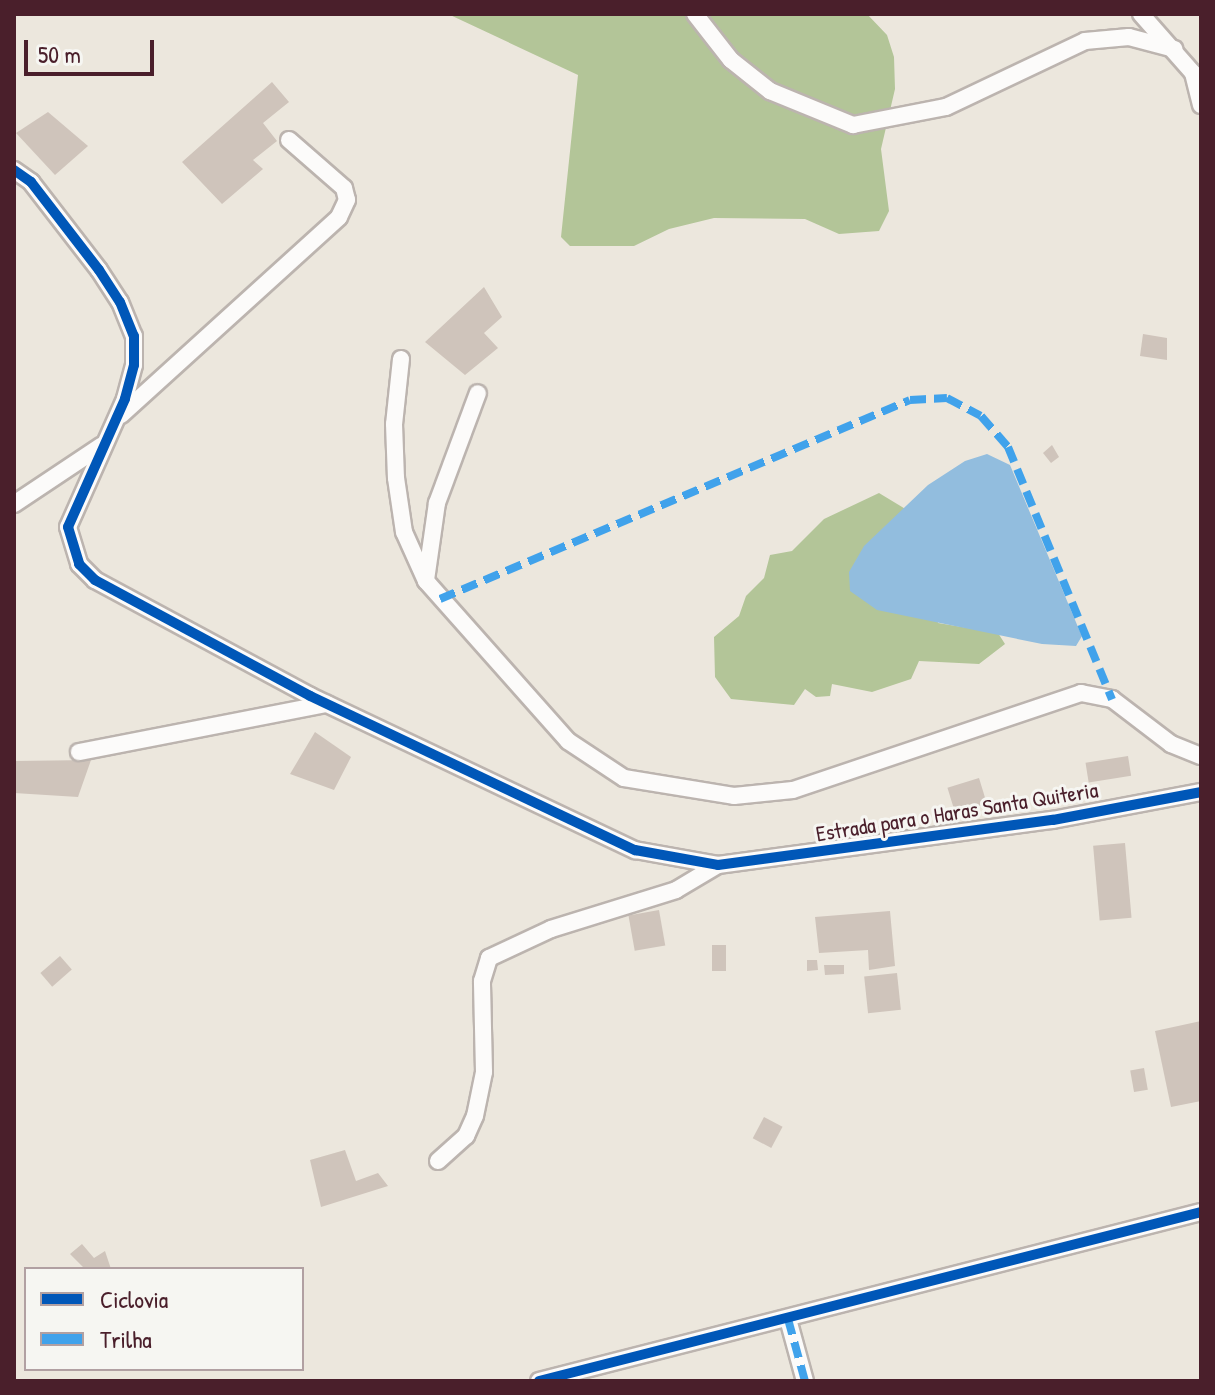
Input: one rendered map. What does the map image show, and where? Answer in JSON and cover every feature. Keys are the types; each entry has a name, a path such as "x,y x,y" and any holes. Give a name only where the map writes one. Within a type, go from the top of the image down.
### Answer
{"street":[{"path":"695,14 731,60 770,91 853,125 946,107 1085,41 1129,37 1174,49"},
{"path":"1141,14 1193,73 1201,95 1201,105"},
{"path":"114,421 339,217 347,200 344,188 289,140"},
{"path":"14,170 31,182 125,313 134,336 134,365 114,421 68,527 79,564 95,580 326,704 635,850 718,865"},
{"path":"401,359 396,478 404,532 426,581 568,741 610,771 663,788 734,796 793,790 1081,693 1112,699 1171,744 1201,756"},
{"path":"426,581 437,503 478,393"},
{"path":"14,504 103,445"},
{"path":"79,752 326,704"},
{"name":"Estrada para o Haras Santa Quiteria","path":"718,865 1053,820 1201,792"},
{"path":"438,1161 466,1136 475,1116 484,1072 482,981 489,958 551,929 676,890 718,865"},
{"path":"542,1381 1201,1212"},
{"path":"788,1319 805,1381"}],"green space":[{"path":"448,14 867,14 887,35 894,57 895,89 881,149 889,211 879,231 839,234 805,219 714,218 669,229 634,246 570,246 561,237 578,75"},
{"path":"879,493 917,516 938,623 998,633 1005,644 979,664 919,661 911,679 872,692 832,684 830,696 816,697 805,689 794,705 731,699 715,677 714,637 739,616 746,596 764,578 770,555 792,551 824,519"}],"water":[{"path":"987,454 1010,465 1082,636 1076,646 1042,644 877,610 850,591 849,572 864,546 928,485 965,461"}],"building":[{"path":"272,82 289,102 263,123 277,141 253,160 263,169 222,204 182,162"},
{"path":"48,112 88,146 55,175 16,133"},
{"path":"484,287 502,317 484,333 498,348 465,375 425,342"},
{"path":"1143,334 1167,338 1167,360 1140,356"},
{"path":"1052,445 1059,457 1051,463 1043,453"},
{"path":"315,732 351,757 334,790 290,774"},
{"path":"1128,756 1131,776 1089,782 1086,763"},
{"path":"91,760 78,797 14,793 14,761"},
{"path":"979,778 987,804 955,813 947,788"},
{"path":"1125,843 1132,918 1100,921 1093,846"},
{"path":"659,910 665,945 635,951 628,915"},
{"path":"890,911 895,966 869,970 868,950 819,953 815,917"},
{"path":"712,945 726,945 726,971 712,971"},
{"path":"60,956 72,970 52,987 40,973"},
{"path":"807,960 817,960 818,970 807,971"},
{"path":"824,965 844,965 844,974 825,975"},
{"path":"897,973 901,1010 868,1013 864,976"},
{"path":"1201,1021 1201,1101 1171,1107 1155,1031"},
{"path":"1144,1068 1148,1090 1134,1092 1130,1070"},
{"path":"764,1117 783,1127 771,1148 753,1138"},
{"path":"345,1150 356,1181 378,1173 388,1186 321,1207 310,1160"},
{"path":"82,1244 94,1258 105,1251 110,1267 83,1267 70,1254"}],"marked path":[{"path":"440,599 910,400 947,398 981,416 1008,447 1112,699"},
{"path":"788,1319 805,1381"}],"cycle path":[{"path":"14,170 31,182 99,270 120,302 134,336 134,365 125,399 68,527 79,564 95,580 310,696 635,850 718,865 1053,820 1201,792"},
{"path":"539,1381 1201,1212"}]}
